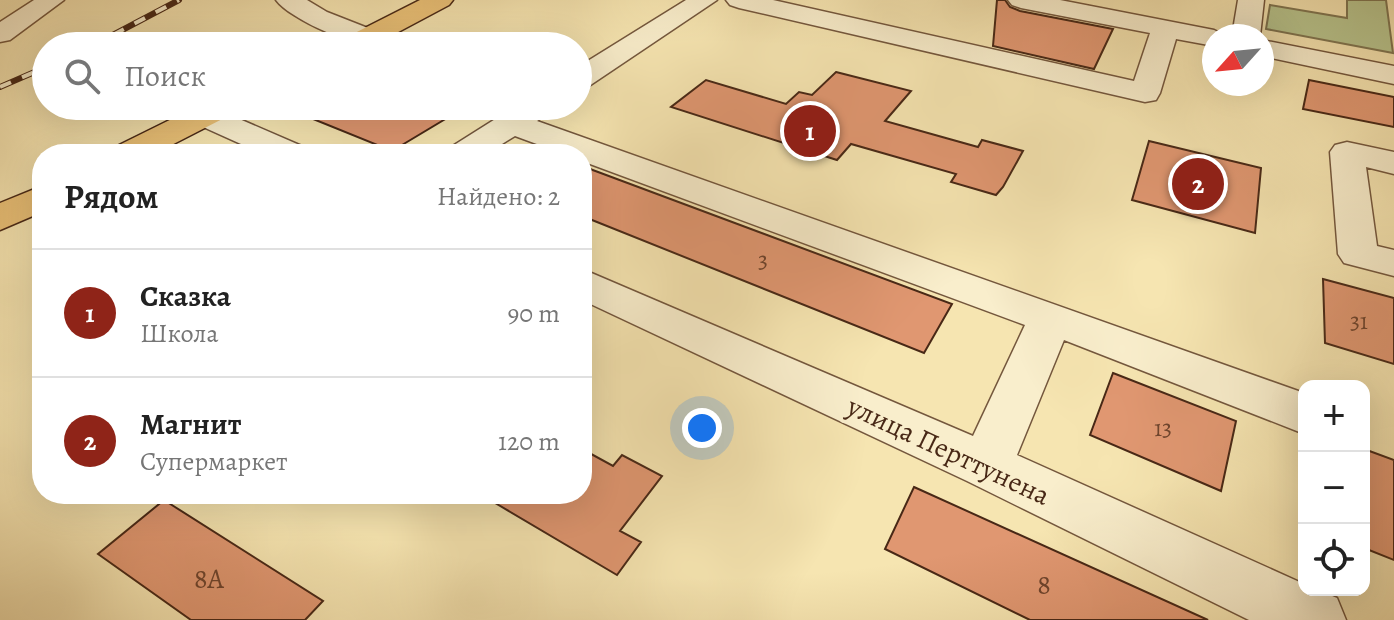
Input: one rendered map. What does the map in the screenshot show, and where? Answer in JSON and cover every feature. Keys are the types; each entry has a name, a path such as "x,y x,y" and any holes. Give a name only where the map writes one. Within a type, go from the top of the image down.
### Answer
{"main road":[{"path":"378,32 440,0"},
{"path":"147,144 195,120"},
{"path":"0,218 32,202"}],"street":[{"path":"0,34 51,0"},
{"path":"592,71 704,0"},
{"path":"739,0 1145,93 1165,29"},
{"path":"1021,0 1068,4 1202,36"},
{"path":"1248,24 1251,0"},
{"path":"296,6 342,32"},
{"path":"1274,50 1394,75"},
{"path":"230,120 274,144"},
{"path":"479,144 516,120"},
{"path":"537,120 1298,411"},
{"path":"1394,163 1347,152 1358,254 1394,263"},
{"name":"улица Перттунена","path":"592,288 986,465 1297,616"},
{"path":"986,465 1051,318"}],"green space":[{"path":"1347,0 1386,0 1393,53 1274,31 1274,24 1267,24 1270,5 1347,18"}],"building":[{"path":"997,0 1005,0 1010,7 1020,11 1113,29 1094,69 993,46"},
{"path":"836,72 911,91 885,121 978,147 982,140 1023,151 996,195 951,182 956,174 851,144 837,160 671,107 706,80 786,104 799,92 812,95"},
{"path":"1309,80 1394,97 1394,127 1303,109"},
{"path":"316,120 444,120 404,144 375,144"},
{"path":"1149,141 1261,168 1255,233 1132,200"},
{"path":"592,170 952,304 924,353 592,220"},
{"path":"1323,279 1394,298 1394,364 1325,343"},
{"path":"1113,373 1236,421 1221,491 1090,435"},
{"path":"1370,451 1394,460 1394,560 1370,550"},
{"path":"592,454 613,466 622,455 662,476 620,531 641,542 617,575 497,504 592,504"},
{"path":"914,487 1208,620 1030,620 885,549"},
{"path":"159,504 170,504 323,601 305,620 191,620 98,554"}],"railway":[{"path":"118,32 179,0"},
{"path":"0,87 32,73"}],"place":[{"name":"Сказка","path":"810,131"},
{"name":"Магнит","path":"1198,184"}]}
